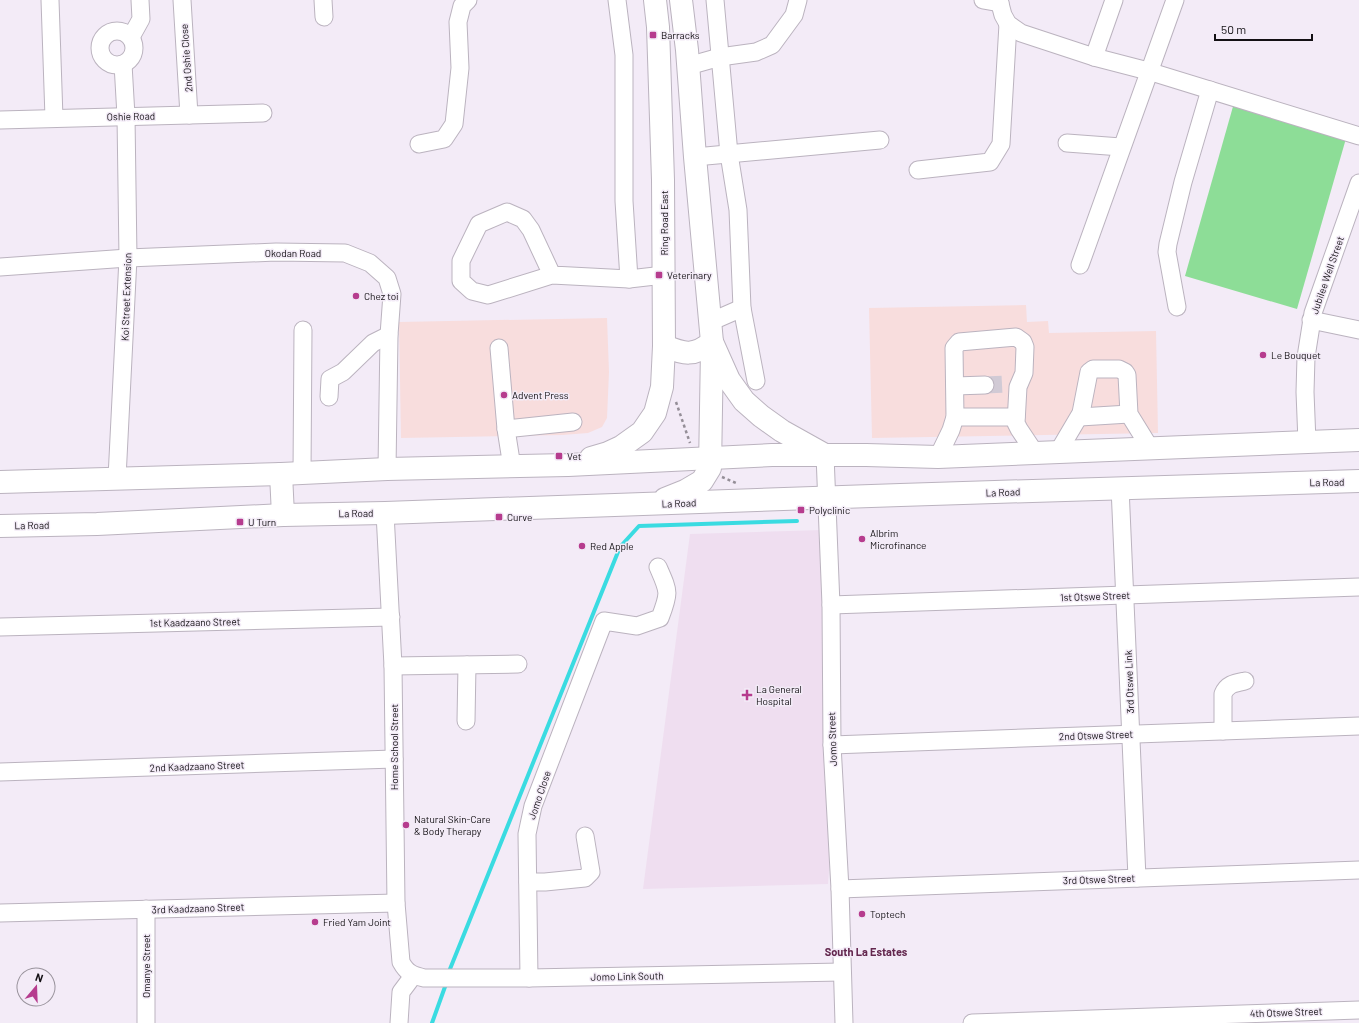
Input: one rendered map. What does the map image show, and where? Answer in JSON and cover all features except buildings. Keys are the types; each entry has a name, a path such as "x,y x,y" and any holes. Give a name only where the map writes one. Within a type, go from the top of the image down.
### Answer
{"main road":[{"name":"Ring Road East","path":"568,465 608,453 621,447 642,432 655,413 662,387 664,346 663,180 658,28 655,0"},
{"path":"653,504 685,491 702,481 710,468 711,332 681,0"},
{"path":"664,346 677,351 689,353 698,352 711,332"},
{"path":"711,332 729,380 744,401 761,416 782,431 825,455"},
{"path":"0,482 387,469 512,467 772,455 938,457 1359,440"},
{"path":"283,515 292,473"},
{"name":"La Road","path":"0,526 97,524 283,515 385,513 1120,487 1359,481"}],"street":[{"path":"50,0 54,118"},
{"path":"130,37 141,19 140,0"},
{"name":"2nd Oshie Close","path":"182,0 190,115"},
{"path":"323,0 324,17"},
{"path":"418,144 444,139 454,124 460,68 458,22 462,6 468,0"},
{"path":"617,0 624,55 624,201 629,279"},
{"path":"715,0 730,154 738,210 742,308 756,381"},
{"path":"688,66 720,57 756,52 772,45 794,15 798,0"},
{"path":"983,0 1000,2 1003,15 1008,24 1021,33 1094,57 1148,71 1359,136"},
{"path":"1094,57 1114,0"},
{"path":"1080,265 1148,71 1175,0"},
{"path":"918,170 990,162 994,156 1001,144 1008,24"},
{"path":"110,32 125,32 130,37 134,49 129,60 123,64 116,65 109,63 103,58 100,51 100,43 110,32"},
{"name":"Koi Street Extension","path":"117,478 128,258 126,116 123,64"},
{"path":"1177,307 1167,252 1168,244 1183,182 1210,90"},
{"name":"Oshie Road","path":"0,120 263,113"},
{"path":"695,157 880,140"},
{"path":"1066,143 1121,147"},
{"name":"Jubilee Well Street","path":"1308,442 1306,357 1312,312 1353,220 1359,183"},
{"path":"552,275 531,230 523,219 507,212 479,224 461,261 461,281 472,292 488,295 552,275 629,279 664,275"},
{"name":"Okodan Road","path":"0,267 128,258 276,252 346,253 370,263 387,278 392,294 389,335 387,469"},
{"path":"711,332 742,308"},
{"path":"1312,320 1359,330"},
{"path":"292,473 304,330"},
{"path":"329,397 330,379 343,372 373,343 389,335"},
{"path":"938,457 952,430 955,416 954,348 956,344 959,342 1016,337 1023,342 1025,347 1024,373 1012,384 1017,426 1035,453"},
{"path":"499,348 506,429 512,467"},
{"path":"1058,452 1080,417 1089,372 1093,370 1119,369 1125,372 1127,375 1129,414 1150,448"},
{"path":"955,386 985,385"},
{"path":"1080,417 1129,414"},
{"path":"955,416 1016,417"},
{"path":"506,429 573,422"},
{"name":"Jomo Street","path":"825,455 831,605 832,745 840,889 844,1023"},
{"name":"3rd Otswe Link","path":"1120,487 1137,878"},
{"name":"Home School Street","path":"385,513 394,666 396,902 401,962 405,969 413,976"},
{"name":"Jomo Close","path":"529,978 527,834 534,806 604,621 637,626 660,618 667,601 668,590 658,567"},
{"name":"1st Otswe Street","path":"831,605 1359,587"},
{"name":"1st Kaadzaano Street","path":"0,627 391,617"},
{"path":"394,666 518,664"},
{"path":"466,721 468,665"},
{"path":"1223,731 1225,689 1233,683 1245,681"},
{"name":"2nd Otswe Street","path":"832,745 1359,726"},
{"name":"2nd Kaadzaano Street","path":"0,772 394,759"},
{"path":"528,882 585,878 591,872 585,836"},
{"name":"3rd Otswe Street","path":"840,889 1359,870"},
{"name":"3rd Kaadzaano Street","path":"0,913 396,902"},
{"name":"Omanye Street","path":"146,909 146,1023"},
{"name":"Jomo Link South","path":"413,976 424,978 529,978 842,972"},
{"path":"399,1023 400,992 413,976"},
{"name":"4th Otswe Street","path":"972,1023 1359,1010"}],"shaded area":[{"path":"1026,305 1027,322 1048,321 1049,333 1156,331 1158,433 872,438 869,308"},
{"name":"Advent Press","path":"607,318 609,372 607,418 602,427 588,433 562,435 401,438 399,322"},
{"name":"La General Hospital","path":"822,530 830,856 828,884 643,889 690,534"}],"green space":[{"path":"1234,103 1347,135 1297,309 1185,276"}],"waterway":[{"path":"450,969 620,547 639,526 797,521"},
{"path":"432,1023 446,984"}],"tunnel":[{"path":"985,385 1005,384"}],"place":[{"name":"Barracks","path":"653,35"},
{"name":"Veterinary","path":"659,275"},
{"name":"Chez toi","path":"356,296"},
{"name":"Le Bouquet","path":"1263,355"},
{"name":"Advent Press","path":"504,395"},
{"name":"Vet","path":"559,456"},
{"name":"Polyclinic","path":"801,510"},
{"name":"Curve","path":"499,517"},
{"name":"U Turn","path":"240,522"},
{"name":"Albrim Microfinance","path":"862,539"},
{"name":"Red Apple","path":"582,546"},
{"name":"La General Hospital","path":"747,695"},
{"name":"Natural Skin-Care & Body Therapy","path":"406,825"},
{"name":"Toptech","path":"862,914"},
{"name":"Fried Yam Joint","path":"315,922"}],"district":[{"name":"South La Estates","path":"866,952"}]}
